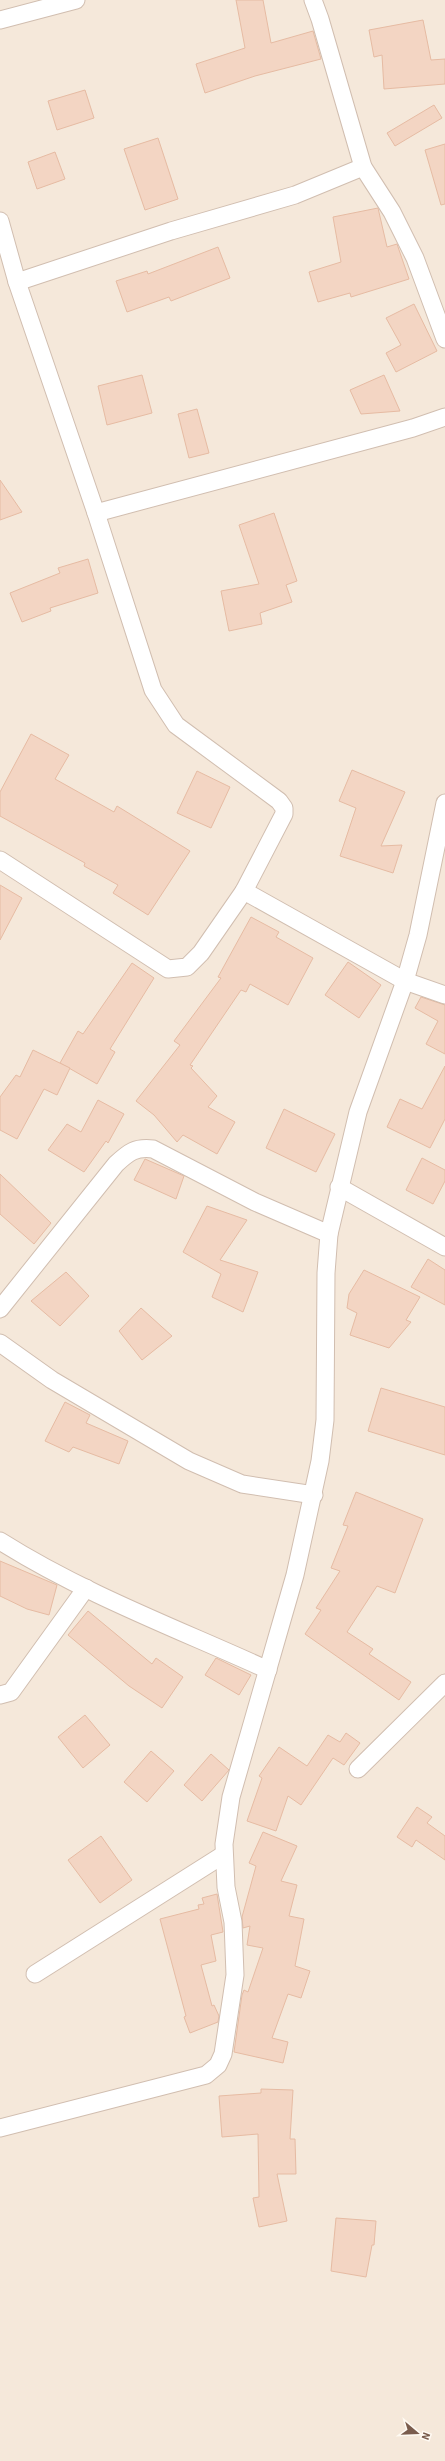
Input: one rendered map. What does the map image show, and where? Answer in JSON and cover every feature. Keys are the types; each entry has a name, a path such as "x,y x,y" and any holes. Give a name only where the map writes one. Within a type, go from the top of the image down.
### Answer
{"street":[{"path":"0,20 76,0"},
{"path":"313,0 320,19 363,167 392,212 415,258 445,339"},
{"path":"17,282 171,231 295,195 363,167"},
{"path":"0,221 17,282 96,513 146,673 164,711 176,725 279,801 284,808 284,814 244,892 201,953 187,967 168,969 0,860"},
{"path":"96,513 413,428 445,418"},
{"path":"0,2128 206,2075 218,2065 226,2039 235,1975 233,1922 223,1855 231,1796 268,1670 304,1539 314,1495 324,1420 326,1273 329,1234 339,1187 363,1099 405,981 418,936 445,803"},
{"path":"244,892 405,981 445,995"},
{"path":"0,1309 116,1164 132,1150 141,1147 153,1149 255,1202 329,1234"},
{"path":"339,1187 445,1246"},
{"path":"0,1343 52,1380 189,1461 242,1484 314,1495"},
{"path":"0,1541 33,1562 86,1588 268,1670"},
{"path":"0,1695 11,1692 86,1588"},
{"path":"358,1768 445,1683"},
{"path":"35,1974 223,1855"}],"shaded area":[{"path":"0,0 445,0 445,2461 0,2461"}],"building":[{"path":"236,0 263,0 271,43 313,31 321,59 255,76 205,93 196,64 245,48"},
{"path":"423,20 431,60 445,59 445,84 384,89 382,55 374,57 369,30"},
{"path":"85,90 94,118 57,130 48,101"},
{"path":"434,105 442,118 395,146 387,133"},
{"path":"158,138 178,199 145,210 124,149"},
{"path":"445,144 445,204 441,205 425,150"},
{"path":"55,152 65,179 37,189 28,162"},
{"path":"378,208 387,247 397,244 409,279 351,297 350,293 318,302 309,272 341,262 333,217"},
{"path":"218,247 230,278 171,301 169,297 127,312 116,281 147,271 148,274"},
{"path":"414,304 437,351 396,372 386,353 401,345 386,318"},
{"path":"142,375 152,413 107,425 98,386"},
{"path":"384,375 400,411 361,414 350,390"},
{"path":"197,409 209,453 189,458 178,414"},
{"path":"0,480 22,512 0,520"},
{"path":"274,513 297,581 286,585 292,602 260,613 262,624 229,631 221,591 259,584 239,525"},
{"path":"88,559 98,593 50,608 51,611 22,622 10,593 60,573 58,568"},
{"path":"31,734 69,755 55,779 114,812 117,806 190,851 148,915 113,893 118,885 84,866 85,863 0,816 0,792"},
{"path":"352,770 405,792 381,846 402,845 393,873 340,856 356,808 339,801"},
{"path":"197,771 230,787 211,828 177,813"},
{"path":"0,885 22,898 0,940"},
{"path":"251,917 279,932 276,937 313,958 288,1005 250,984 246,992 241,990 190,1065 193,1066 191,1068 217,1096 208,1107 235,1122 217,1154 183,1135 177,1142 154,1115 136,1101 180,1045 174,1041 221,978 218,977"},
{"path":"348,962 381,985 359,1018 325,995"},
{"path":"132,963 154,978 110,1049 115,1052 97,1084 60,1063 78,1031 83,1034"},
{"path":"421,997 445,1005 445,1054 426,1044 438,1021 415,1008"},
{"path":"33,1050 70,1068 57,1095 44,1089 17,1139 0,1130 0,1097 16,1075 20,1077"},
{"path":"445,1066 445,1119 430,1148 387,1127 400,1099 422,1109"},
{"path":"98,1100 124,1114 108,1143 106,1141 84,1172 48,1150 67,1124 81,1132"},
{"path":"284,1109 335,1134 316,1172 266,1148"},
{"path":"422,1158 445,1170 445,1181 433,1204 406,1190"},
{"path":"145,1159 184,1176 176,1199 134,1180"},
{"path":"0,1174 51,1223 34,1244 0,1214"},
{"path":"207,1206 247,1220 220,1260 258,1272 243,1312 212,1297 221,1274 183,1252"},
{"path":"428,1259 445,1270 445,1305 411,1287"},
{"path":"364,1270 420,1297 406,1320 411,1322 389,1348 350,1335 357,1313 347,1308 349,1294"},
{"path":"66,1272 89,1296 60,1326 31,1301"},
{"path":"141,1308 172,1336 142,1360 119,1331"},
{"path":"381,1388 445,1407 445,1455 368,1431"},
{"path":"65,1402 90,1415 86,1423 128,1441 119,1464 73,1447 69,1452 45,1441"},
{"path":"356,1492 423,1519 395,1593 377,1586 347,1632 373,1649 369,1654 411,1682 399,1700 305,1634 321,1610 316,1608 340,1571 331,1568 348,1526 343,1525"},
{"path":"0,1561 57,1585 49,1615 27,1609 0,1596"},
{"path":"88,1611 152,1664 156,1658 183,1677 162,1708 129,1686 68,1635"},
{"path":"216,1658 251,1675 239,1695 205,1675"},
{"path":"85,1715 110,1745 83,1768 58,1737"},
{"path":"346,1733 360,1743 344,1765 333,1758 301,1805 288,1796 276,1831 247,1821 262,1778 259,1776 279,1747 307,1766 328,1735 340,1742"},
{"path":"151,1751 174,1771 147,1802 124,1782"},
{"path":"211,1754 229,1770 202,1801 184,1785"},
{"path":"417,1807 432,1817 427,1823 445,1836 445,1860 416,1840 412,1847 397,1837"},
{"path":"263,1832 297,1846 281,1881 297,1885 289,1916 304,1919 295,1966 310,1971 301,1998 288,1994 272,2038 288,2042 283,2063 234,2052 242,1995 244,1990 248,1992 263,1948 247,1945 250,1926 243,1928 242,1917 256,1866 249,1863"},
{"path":"101,1836 132,1880 100,1903 68,1860"},
{"path":"217,1894 223,1932 211,1935 216,1961 201,1965 212,2006 214,2005 219,2016 218,2022 190,2033 184,2017 186,2016 160,1919 199,1909 198,1905 204,1904 202,1898"},
{"path":"261,2089 293,2090 290,2139 295,2139 296,2174 277,2174 287,2221 259,2227 253,2198 259,2197 258,2134 222,2137 219,2096 261,2093"},
{"path":"336,2218 376,2221 374,2245 372,2245 366,2277 331,2271"}]}
